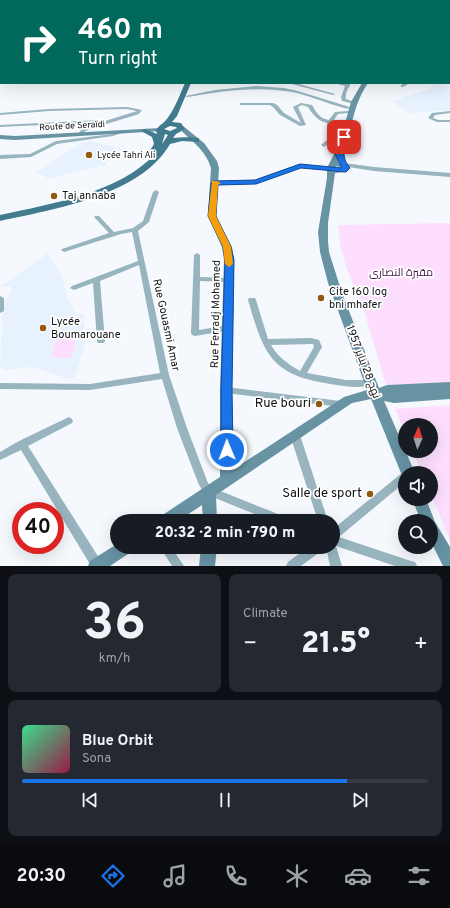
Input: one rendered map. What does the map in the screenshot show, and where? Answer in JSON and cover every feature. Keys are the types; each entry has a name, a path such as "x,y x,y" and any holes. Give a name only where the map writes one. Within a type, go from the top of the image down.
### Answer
{"main road":[{"path":"0,218 58,204 109,187 136,173 156,157 163,143 163,127 173,116 188,84"},
{"path":"0,215 57,201 104,185 143,163 176,129 193,84"},
{"path":"163,127 176,129"},
{"path":"145,131 154,133 163,143"},
{"path":"163,143 194,138"}],"street":[{"path":"216,90 219,84"},
{"path":"274,88 283,84"},
{"path":"294,84 333,94"},
{"path":"348,84 343,97 352,108"},
{"name":"نهج 28 يناير 1957","path":"365,84 356,95 339,154 332,169 324,218 323,240 327,263 334,286 372,389 405,466"},
{"path":"402,86 406,84"},
{"path":"187,96 240,87 274,88 299,92 334,105 352,108"},
{"path":"242,104 271,104 275,106 282,114 300,125 304,125 295,108 306,104 310,106 322,121 330,122"},
{"path":"340,106 352,108"},
{"path":"0,114 49,110 71,111 127,108 140,110 137,113 88,128 82,131 81,134"},
{"path":"324,145 330,142 329,126 336,113 352,108"},
{"path":"450,112 434,114 430,118 437,121 450,121"},
{"path":"0,126 108,122"},
{"name":"Route de Seraïdi","path":"0,137 145,131 163,127"},
{"path":"176,129 194,138"},
{"path":"0,157 31,155 56,143 115,135 120,132"},
{"name":"Rue Ferradj Mohamed","path":"194,138 212,158 215,168 212,216 229,253 226,390 227,479"},
{"path":"339,154 343,168"},
{"path":"214,183 256,182 297,166 332,169 374,169 450,175"},
{"path":"332,169 343,168"},
{"path":"64,250 113,234 135,230 146,222 156,192"},
{"path":"97,217 113,234"},
{"name":"Rue Gouasmi Amar","path":"135,230 165,375 182,428 204,485 209,491"},
{"path":"197,255 194,333 228,328"},
{"path":"74,288 141,262"},
{"path":"96,279 101,340"},
{"path":"196,279 229,280"},
{"path":"0,298 0,311"},
{"path":"252,300 266,342 275,357 302,374 359,384 394,398 450,394"},
{"path":"266,342 316,342 318,347 302,374"},
{"path":"0,386 90,386 165,375"},
{"path":"176,514 341,404 372,389 387,390 450,386"},
{"path":"226,390 341,404"},
{"path":"0,456 69,420"},
{"path":"295,435 321,514"},
{"path":"22,444 97,566 115,554"},
{"path":"340,529 398,482"},
{"path":"209,491 210,514"},
{"path":"209,491 266,514"},
{"path":"438,540 450,562"},
{"path":"340,542 411,566"},
{"path":"170,554 178,566"},
{"path":"207,566 208,554"},
{"path":"292,566 308,554"},
{"path":"333,554 336,566"}],"shaded area":[{"path":"433,84 449,84 450,110 409,113 392,101 424,91 431,88"},
{"name":"Lycée Tahri Ali","path":"90,141 123,149 105,163 107,165 102,167 99,166 48,179 46,178 47,177 34,172 45,167 54,161 53,160 84,142"},
{"name":"Lycée Boumarouane","path":"48,253 62,277 68,299 75,314 83,314 85,345 74,379 65,378 32,367 4,370 3,367 0,367 3,304 13,289 10,286 0,287"}],"green space":[{"name":"مقبرة النصارى","path":"450,223 450,382 388,385 385,382 364,311 343,258 339,236 339,225"},
{"path":"58,337 77,337 71,358 51,357"},
{"path":"450,405 450,540 436,506 438,506 438,466 419,466 416,458 438,458 438,418 399,418 395,409"}],"slow traffic":[{"path":"217,183 214,183 212,216 215,225 227,247 229,253 229,264"}],"place":[{"name":"Lycée Tahri Ali","path":"89,155"},
{"name":"Taj annaba","path":"54,196"},
{"name":"Cite 160 log bni mhafer","path":"321,298"},
{"name":"Lycée Boumarouane","path":"43,328"},
{"name":"Rue bouri","path":"319,404"},
{"name":"Salle de sport","path":"370,494"}],"route":[{"path":"227,450 226,390 229,253 212,216 214,183 256,182 293,167 300,166 332,169 338,171 344,170 347,168 340,159 339,154 344,137"}]}
